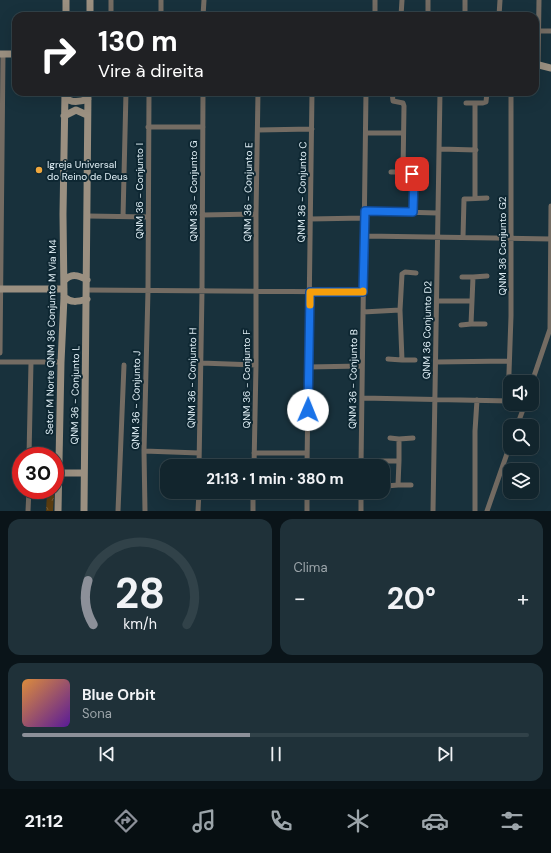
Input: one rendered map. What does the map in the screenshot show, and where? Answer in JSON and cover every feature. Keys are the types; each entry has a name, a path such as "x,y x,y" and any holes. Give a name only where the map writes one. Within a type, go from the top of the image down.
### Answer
{"main road":[{"path":"66,0 66,12"},
{"path":"90,0 90,12"},
{"path":"539,65 551,68"},
{"name":"Setor M Norte QNM 36 Conjunto M Via M4","path":"59,447 64,293 65,96"},
{"path":"66,96 69,101 73,102 86,96"},
{"name":"QNM 36 - Conjunto L","path":"84,511 88,96"},
{"path":"64,116 76,110 87,115"},
{"path":"64,281 71,275 76,275 87,280"},
{"path":"1,289 64,293 68,300 73,302 86,299"},
{"path":"64,473 84,473"},
{"name":"Setor M Norte QNM 36 Conjunto M Via M4","path":"58,499 58,511"}],"street":[{"path":"111,0 111,12"},
{"path":"161,0 161,12"},
{"path":"203,12 204,0"},
{"path":"375,0 375,12"},
{"path":"401,12 402,0"},
{"path":"428,0 428,12"},
{"path":"465,0 465,12"},
{"path":"500,0 500,12"},
{"path":"539,0 539,12"},
{"path":"539,32 551,32"},
{"path":"0,353 2,54"},
{"path":"123,216 126,96"},
{"name":"QNM 36 - Conjunto I","path":"148,290 149,96"},
{"name":"QNM 36 - Conjunto G","path":"202,291 203,96"},
{"name":"QNM 36 - Conjunto E","path":"255,292 258,96"},
{"name":"QNM 36 - Conjunto C","path":"307,459 312,96"},
{"name":"QNM 36 - Conjunto B","path":"361,459 366,96"},
{"path":"392,96 393,101 404,104 403,172"},
{"name":"QNM 36 Conjunto D2","path":"433,511 440,96"},
{"path":"466,103 486,102 487,96"},
{"name":"QNM 36 Conjunto G2","path":"509,375 511,96"},
{"path":"475,103 475,198"},
{"path":"148,127 203,128"},
{"path":"258,130 312,129"},
{"path":"366,133 403,133"},
{"path":"440,149 476,150"},
{"path":"391,172 403,172 412,174 414,177 413,212"},
{"path":"463,238 463,200 466,198 487,198"},
{"path":"534,375 550,329 551,206"},
{"path":"365,211 437,213"},
{"path":"202,215 256,214"},
{"path":"88,216 148,217"},
{"path":"310,219 365,218"},
{"path":"365,236 551,239"},
{"path":"402,360 400,310 402,274 405,272 416,273"},
{"path":"462,277 487,276"},
{"path":"471,324 473,277"},
{"path":"87,290 363,292"},
{"name":"QNM 36 - Conjunto J","path":"145,511 144,451 148,290"},
{"name":"QNM 36 - Conjunto H","path":"199,459 202,291"},
{"name":"QNM 36 - Conjunto F","path":"254,459 256,365 255,292"},
{"path":"437,301 472,301"},
{"path":"363,312 400,310"},
{"path":"460,325 485,324"},
{"path":"388,360 416,360"},
{"path":"436,362 509,361"},
{"path":"0,362 61,362"},
{"path":"29,447 31,362"},
{"path":"201,363 256,365"},
{"path":"118,511 124,365"},
{"path":"308,367 362,366"},
{"path":"362,398 435,398 503,401"},
{"path":"475,511 475,431 477,400"},
{"path":"390,438 413,438"},
{"path":"398,485 399,438"},
{"path":"144,451 199,453"},
{"path":"254,453 307,454"},
{"path":"486,511 506,455"},
{"path":"390,462 399,461"},
{"path":"390,486 411,485"},
{"path":"28,511 29,499"},
{"path":"198,499 198,511"},
{"path":"253,511 254,499"},
{"path":"307,499 307,511"},
{"path":"361,499 361,511"}],"green space":[{"path":"47,499 54,499 53,511 46,511"}],"slow traffic":[{"path":"310,305 310,292 363,291"}],"place":[{"name":"Igreja Universal do Reino de Deus","path":"39,170"}],"route":[{"path":"308,410 310,292 363,292 365,211 413,212 414,175 412,174"}]}
